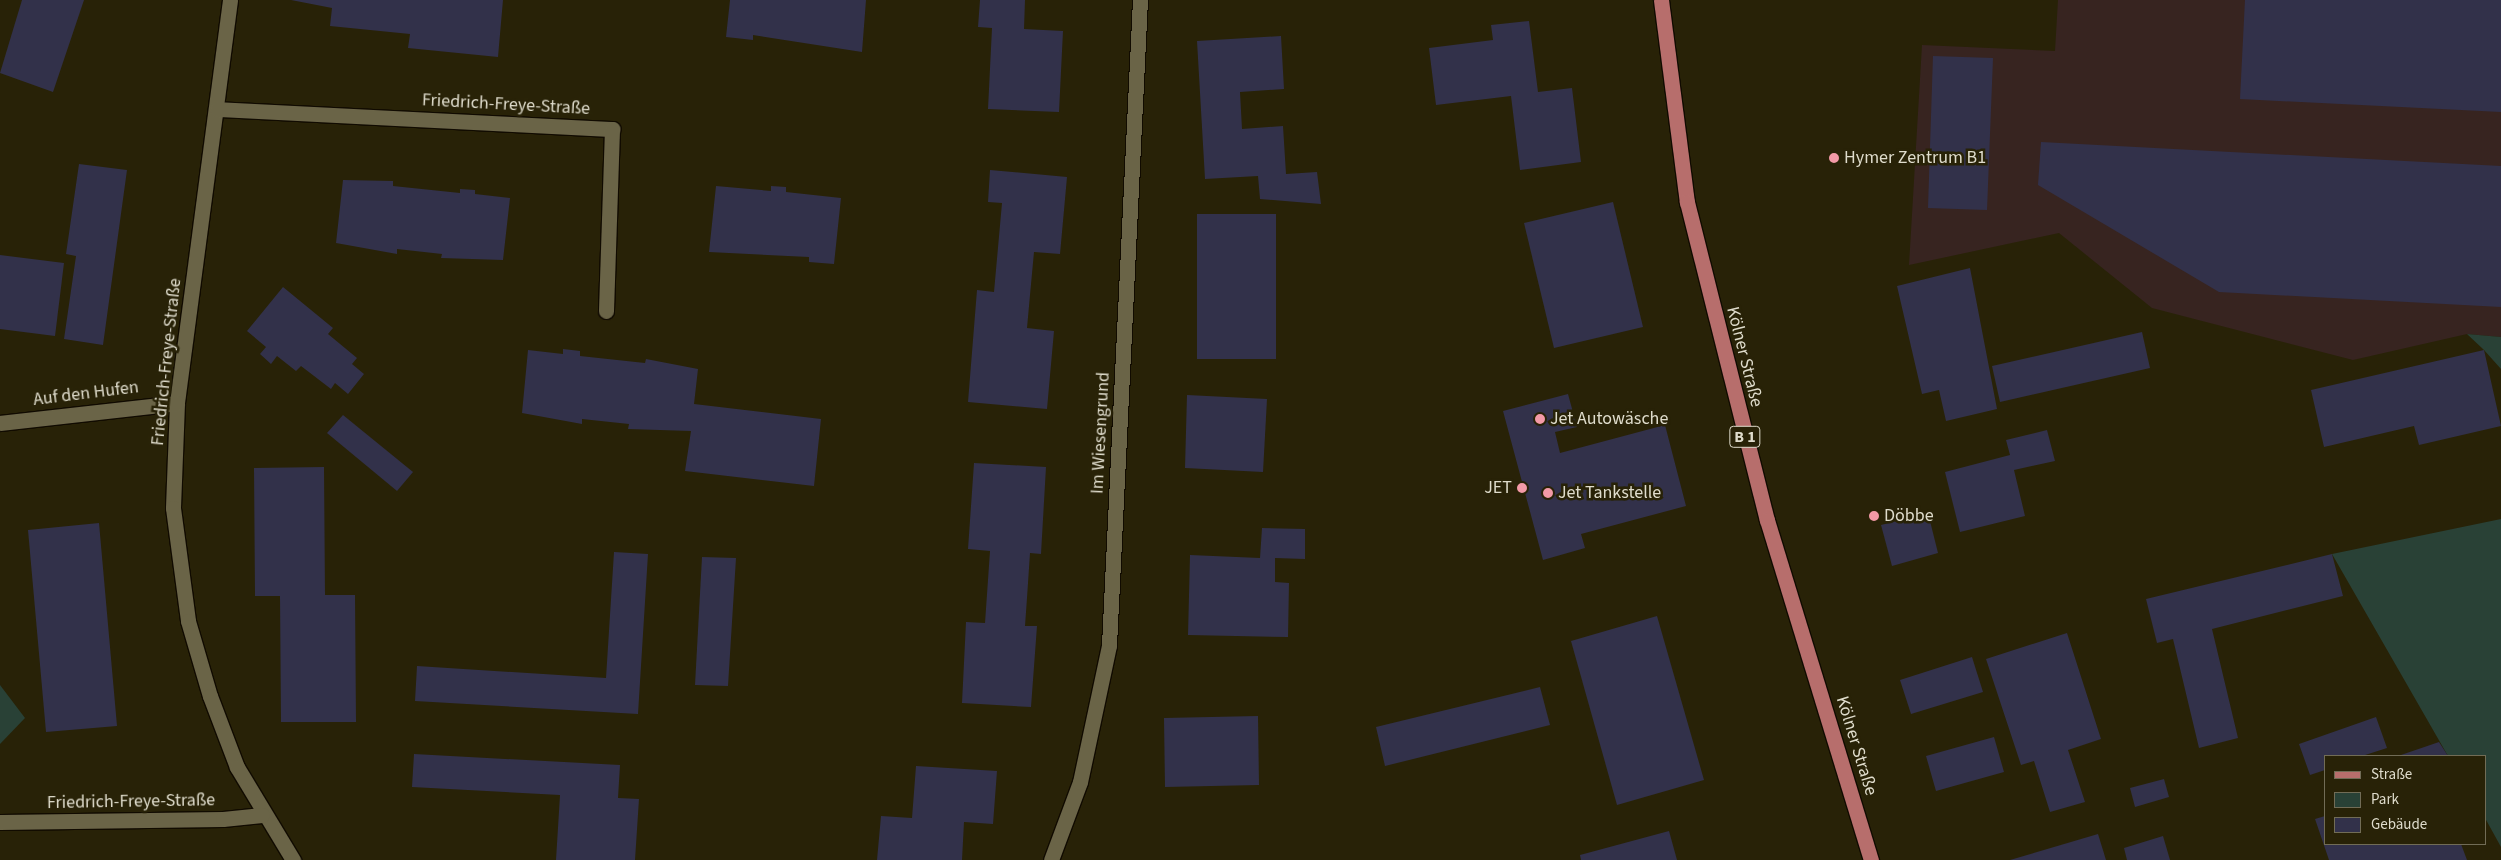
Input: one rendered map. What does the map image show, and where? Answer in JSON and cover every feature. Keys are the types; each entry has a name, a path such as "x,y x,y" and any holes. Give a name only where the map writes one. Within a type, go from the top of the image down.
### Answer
{"main road":[{"name":"Kölner Straße","path":"1661,0 1686,202 1767,520 1871,860"}],"street":[{"name":"Friedrich-Freye-Straße","path":"230,0 177,403 173,508 188,621 236,767 262,815 293,860"},
{"name":"Im Wiesengrund","path":"1050,860 1080,782 1109,645 1140,0"},
{"name":"Friedrich-Freye-Straße","path":"217,109 612,129 606,311"},
{"name":"Auf den Hufen","path":"0,423 177,403"},
{"name":"Friedrich-Freye-Straße","path":"0,822 223,820 262,815"}],"shaded area":[{"path":"2058,0 2501,0 2501,337 2467,334 2353,360 2152,308 2059,233 1909,265 1922,45 2055,51"}],"green space":[{"path":"2467,334 2501,337 2501,369 2484,350"},
{"path":"2501,519 2501,847 2486,820 2486,755 2447,755 2332,554"},
{"path":"0,685 25,718 0,744"}],"building":[{"path":"22,0 84,0 53,92 0,73"},
{"path":"291,0 503,0 498,57 408,48 410,34 330,26 332,8"},
{"path":"730,0 866,0 862,52 753,35 753,40 726,37"},
{"path":"980,0 1025,0 1024,29 1063,31 1059,112 988,109 992,28 978,27"},
{"path":"2245,0 2501,0 2501,112 2240,99"},
{"path":"1529,21 1538,92 1572,88 1581,162 1520,170 1511,96 1436,105 1429,48 1493,40 1491,25"},
{"path":"1281,36 1284,89 1240,92 1242,129 1283,126 1286,174 1317,172 1321,204 1260,199 1258,176 1205,179 1197,41"},
{"path":"1933,56 1993,58 1987,210 1928,208"},
{"path":"2041,142 2501,166 2501,307 2219,292 2038,185"},
{"path":"79,164 127,170 103,345 64,339 76,256 66,254"},
{"path":"990,170 1067,177 1060,254 1034,252 1027,328 1054,331 1047,409 968,402 977,290 994,292 1002,203 988,202"},
{"path":"343,180 393,181 393,186 460,193 460,189 475,190 475,194 510,198 503,260 441,258 442,254 397,249 397,254 336,243"},
{"path":"716,186 771,191 771,186 786,187 786,192 841,198 834,264 809,262 809,257 709,252"},
{"path":"1613,202 1643,327 1554,348 1524,223"},
{"path":"1197,214 1276,214 1276,359 1197,359"},
{"path":"0,255 64,263 55,336 0,329"},
{"path":"1970,268 1997,409 1946,421 1939,390 1922,394 1897,286"},
{"path":"283,287 333,328 328,334 357,358 352,364 364,374 348,394 335,383 331,389 301,366 296,371 277,356 271,364 260,354 266,347 247,331"},
{"path":"2142,332 2150,368 2000,402 1992,366"},
{"path":"563,349 580,351 580,356 645,363 646,359 698,369 694,404 821,419 814,486 685,471 691,431 628,429 629,424 582,419 582,424 522,413 528,350 563,354"},
{"path":"2484,350 2501,426 2419,445 2414,426 2324,447 2311,390"},
{"path":"1568,394 1577,427 1555,432 1560,453 1665,425 1686,506 1581,534 1585,548 1543,560 1503,411"},
{"path":"1187,395 1267,399 1263,472 1185,468"},
{"path":"343,415 413,472 397,491 327,433"},
{"path":"2047,430 2055,461 2014,470 2025,516 1960,532 1945,472 2010,455 2006,440"},
{"path":"974,463 1046,467 1041,554 1030,553 1025,626 1037,626 1031,707 962,703 966,622 985,623 990,551 968,549"},
{"path":"324,467 325,595 355,595 356,722 281,722 280,596 255,596 254,468"},
{"path":"1928,513 1938,553 1892,566 1881,525"},
{"path":"99,523 117,726 46,732 28,530"},
{"path":"1262,528 1305,529 1305,559 1275,558 1275,582 1289,583 1288,637 1188,635 1190,555 1260,558"},
{"path":"614,552 648,554 638,714 415,701 417,666 606,678"},
{"path":"2332,554 2343,596 2212,629 2238,738 2199,748 2173,639 2157,643 2146,599"},
{"path":"702,557 736,558 728,686 695,685"},
{"path":"1657,616 1704,780 1617,805 1571,641"},
{"path":"2067,633 2101,739 2068,750 2085,802 2050,812 2034,761 2021,765 1986,659"},
{"path":"1972,657 1983,692 1911,714 1900,680"},
{"path":"1540,687 1550,725 1385,766 1376,727"},
{"path":"1258,716 1259,785 1165,787 1164,718"},
{"path":"2376,717 2387,748 2365,755 2324,755 2324,770 2310,775 2299,744"},
{"path":"1994,737 2004,772 1936,791 1926,756"},
{"path":"2439,742 2447,755 2401,755"},
{"path":"414,754 620,765 618,798 639,799 635,860 556,860 560,795 412,787"},
{"path":"916,766 997,771 993,824 964,822 962,860 877,860 881,816 912,818"},
{"path":"2164,779 2169,797 2135,807 2130,788"},
{"path":"2324,816 2324,845 2461,845 2467,860 2329,860 2315,819"},
{"path":"1669,831 1677,860 1581,860 1580,855"},
{"path":"2098,834 2106,860 2010,860"},
{"path":"2163,836 2170,860 2127,860 2124,848"}],"place":[{"name":"Hymer Zentrum B1","path":"1834,158"},
{"name":"Jet Autowäsche","path":"1540,419"},
{"name":"JET","path":"1522,488"},
{"name":"Jet Tankstelle","path":"1548,493"},
{"name":"Döbbe","path":"1874,516"}]}
